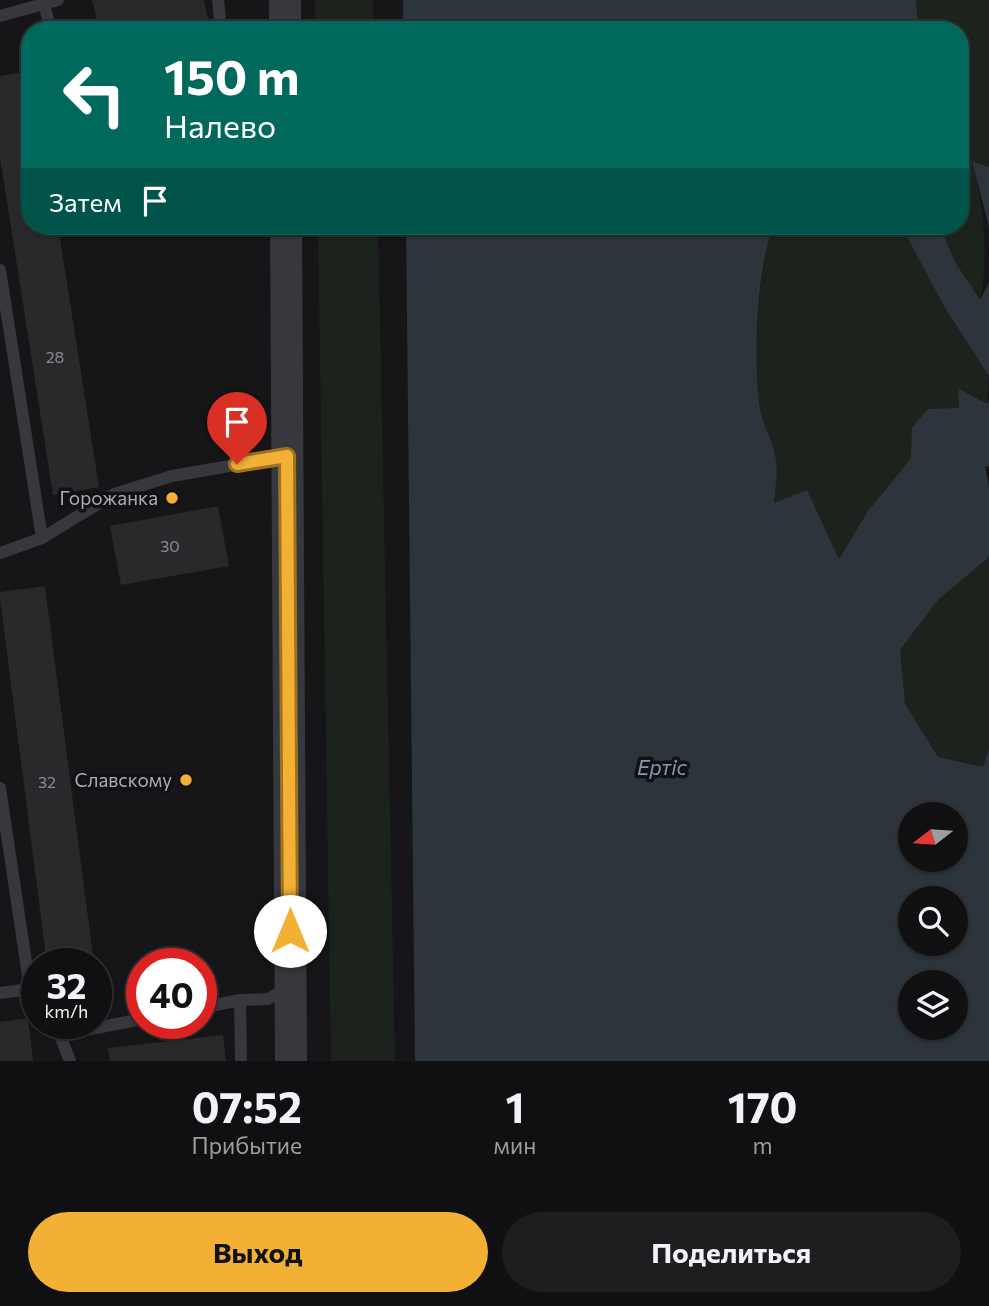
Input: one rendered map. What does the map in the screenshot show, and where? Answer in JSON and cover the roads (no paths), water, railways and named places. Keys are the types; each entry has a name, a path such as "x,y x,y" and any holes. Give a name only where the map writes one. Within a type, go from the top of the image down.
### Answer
{"street":[{"path":"285,0 285,21"},
{"path":"286,235 291,1061"}],"lane":[{"path":"0,16 58,0"},
{"path":"218,0 220,21"},
{"path":"43,3 48,21"},
{"path":"0,270 42,538"},
{"path":"0,553 42,538 114,494 172,476 287,456"},
{"path":"0,788 2,824 25,948"},
{"path":"217,1005 240,1000 268,999 290,987"},
{"path":"0,993 21,994"},
{"path":"240,1000 241,1061"},
{"path":"62,1039 70,1061"}],"water":[{"path":"403,0 916,0 917,21 403,21"},
{"path":"972,161 989,167 989,227"},
{"name":"Ертіс","path":"406,235 771,235 760,290 757,366 760,408 776,460 774,503 807,490 839,559 868,511 911,458 912,428 928,409 959,408 958,388 987,404 989,400 989,466 985,467 989,487 989,557 938,600 900,650 905,704 938,757 983,767 989,749 989,1061 415,1061"},
{"path":"906,235 944,235 955,262 980,300 989,282 989,376 945,308"}],"place":[{"name":"Горожанка","path":"172,498"},
{"name":"Славскому","path":"186,780"}]}
